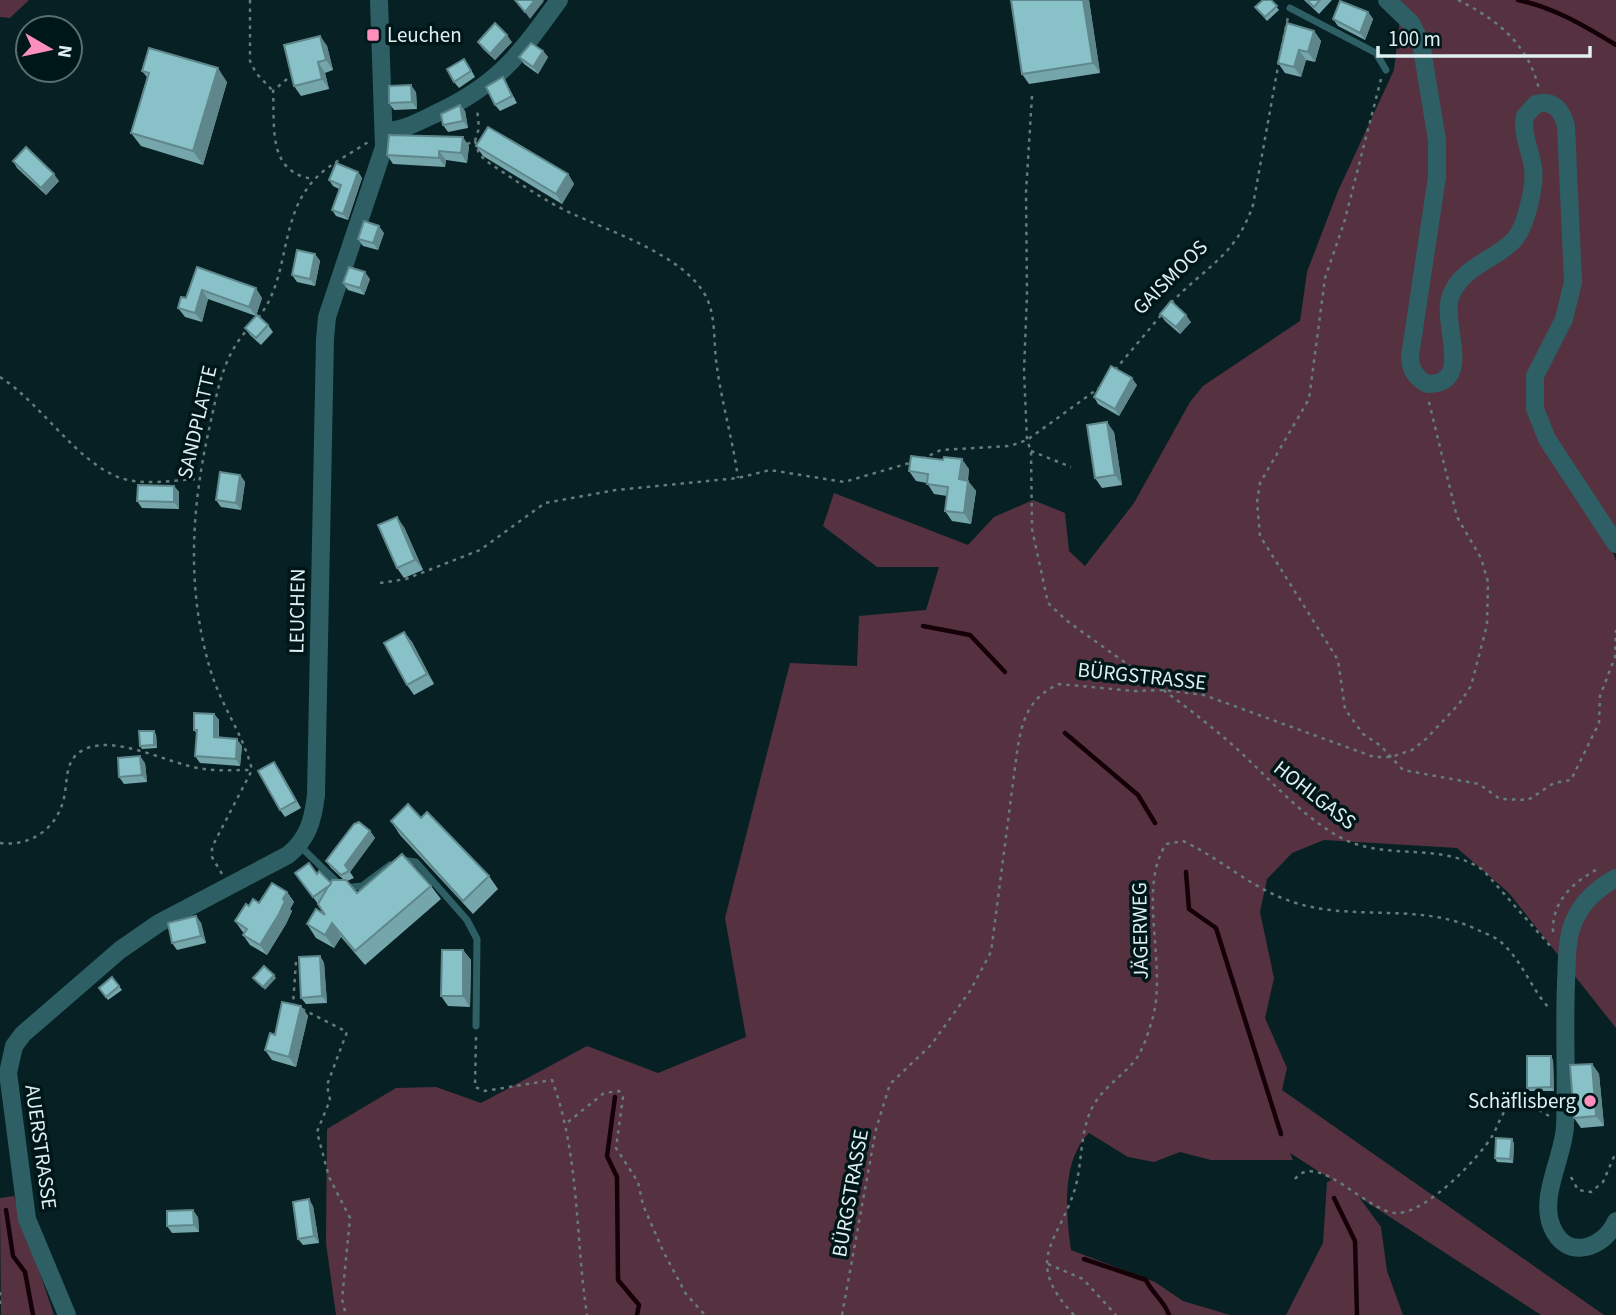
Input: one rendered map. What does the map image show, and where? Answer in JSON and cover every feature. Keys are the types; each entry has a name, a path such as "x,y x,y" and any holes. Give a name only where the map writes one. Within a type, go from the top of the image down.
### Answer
{"street":[{"name":"LEUCHEN","path":"300,846 309,830 316,795 327,317 381,161 386,131 379,0"},
{"path":"386,131 412,126 472,95 500,75 559,0"},
{"path":"1387,0 1417,31 1437,140 1437,177 1410,356 1414,372 1424,383 1440,382 1453,370 1455,360 1447,316 1455,288 1468,272 1510,243 1523,224 1532,193 1534,171 1524,121 1531,107 1542,102 1562,112 1566,126 1573,282 1564,319 1535,376 1535,409 1547,439 1616,544"},
{"name":"AUERSTRASSE","path":"67,1315 27,1219 8,1073 14,1046 23,1034 120,950 159,923 300,846"},
{"path":"1616,878 1590,897 1571,928 1568,942 1564,1017 1565,1130 1548,1212 1552,1228 1562,1242 1574,1247 1597,1245 1610,1235 1616,1221"}],"lane":[{"path":"1290,8 1376,52 1386,70"},
{"path":"300,846 343,888 349,889 362,886 395,861 416,862 467,920 477,939 476,1026"}],"path":[{"path":"250,0 250,61 256,73 273,91 276,142 281,159 295,175 314,179 386,131"},
{"path":"1458,0 1504,28 1518,44 1533,65 1542,102"},
{"name":"GAISMOOS","path":"1111,375 1174,300 1236,244 1245,228 1253,205 1290,8"},
{"path":"1386,70 1379,83 1343,223 1325,278 1309,399 1260,483 1257,502 1261,536 1338,660 1345,709 1363,734 1381,746 1403,770 1479,785 1500,799 1528,800 1554,783 1571,780 1599,723 1600,696 1615,657 1616,630"},
{"path":"273,91 287,79"},
{"path":"472,95 479,115 475,141 479,154 486,161 574,214 604,226 678,267 696,281 707,296 716,366 738,478"},
{"name":"HOHLGASS","path":"1032,96 1026,192 1027,294 1024,371 1027,440 1031,451 1032,529 1048,603 1066,620 1229,742 1279,793 1335,834 1369,849 1448,853 1472,862 1483,870 1553,949"},
{"path":"457,144 475,141"},
{"name":"SANDPLATTE","path":"252,770 247,748 228,715 212,675 200,630 193,541 198,479 224,367 233,345 269,304 277,284 293,215 314,179"},
{"path":"0,377 14,386 72,443 108,472 123,479 142,481 198,479"},
{"path":"1391,757 1412,750 1459,704 1471,686 1487,625 1488,582 1481,558 1457,517 1424,383"},
{"path":"380,583 406,579 480,550 545,503 616,490 738,478 770,470 844,482 927,457 941,450 1010,446 1027,440 1102,385"},
{"path":"1031,451 1071,467"},
{"name":"BÜRGSTRASSE","path":"842,1315 876,1129 890,1084 931,1045 970,991 991,952 1017,752 1022,722 1030,705 1046,690 1059,684 1204,695 1359,754 1391,757"},
{"path":"0,843 16,845 45,831 64,800 67,771 81,751 111,746 148,753 202,769 252,770 212,847 212,857 229,885"},
{"name":"JÄGERWEG","path":"1048,1264 1047,1251 1068,1209 1077,1182 1092,1107 1101,1094 1137,1058 1152,1017 1157,988 1152,889 1159,854 1166,844 1174,840 1202,849 1260,887 1290,901 1320,909 1412,912 1464,923 1500,941 1524,967 1546,1005 1564,1017"},
{"path":"296,962 293,1004 347,1032 327,1085 330,1100 317,1132 329,1177 350,1218 342,1299 346,1315"},
{"path":"476,1026 475,1087 485,1091 552,1080 567,1123 573,1155 580,1266 587,1315"},
{"path":"567,1123 604,1093 619,1091 623,1097 616,1148 638,1182 643,1205 663,1251 686,1294 705,1315"},
{"path":"1294,1179 1298,1174 1311,1170 1324,1174 1383,1210 1398,1213 1412,1211 1433,1199 1483,1149 1508,1107 1521,1104 1540,1108 1565,1130"},
{"path":"1561,1155 1578,1191 1591,1192 1603,1182 1616,1152"},
{"path":"1048,1264 1054,1291 1074,1315"},
{"path":"1048,1264 1083,1279 1116,1315"},
{"path":"0,1292 0,1306"}],"shaded area":[{"path":"0,0 29,0 10,18 0,17"},
{"path":"1396,0 1616,0 1616,542 1611,546 1616,561 1616,1028 1509,893 1457,848 1324,840 1292,853 1267,879 1260,912 1274,978 1265,1018 1287,1068 1282,1090 1604,1315 1541,1315 1359,1197 1381,1227 1387,1271 1403,1315 1286,1315 1323,1243 1327,1182 1332,1180 1290,1153 1293,1160 1211,1160 1180,1152 1154,1162 1128,1157 1089,1133 1080,1145 1070,1173 1067,1204 1071,1250 1155,1282 1183,1301 1230,1315 336,1315 326,1243 327,1129 396,1088 436,1087 481,1103 587,1046 658,1073 746,1037 725,918 790,663 857,666 859,616 926,610 939,567 877,567 823,526 834,493 968,545 994,517 1033,500 1065,513 1069,551 1085,566 1134,503 1190,402 1203,386 1300,321 1307,272 1338,191 1394,70 1400,20"},
{"path":"14,1196 54,1315 1,1315 0,1198"}],"building":[{"path":"515,0 535,0 525,12"},
{"path":"1011,0 1083,0 1093,63 1022,74"},
{"path":"1263,0 1271,0 1277,6 1265,17 1255,7"},
{"path":"1307,0 1320,0 1314,7"},
{"path":"1340,1 1368,12 1360,33 1333,19"},
{"path":"495,23 507,35 490,54 478,42"},
{"path":"1287,23 1314,31 1308,52 1299,50 1294,67 1278,63"},
{"path":"320,36 326,60 318,62 322,79 294,86 284,45"},
{"path":"531,43 543,51 533,67 519,57"},
{"path":"149,48 218,68 193,151 131,133 149,73 142,71"},
{"path":"464,59 471,71 454,82 447,69"},
{"path":"503,77 512,96 495,105 486,87"},
{"path":"411,85 412,102 389,103 389,86"},
{"path":"460,105 463,121 443,125 441,114"},
{"path":"488,127 568,174 556,194 476,146"},
{"path":"389,135 463,137 461,153 439,151 439,158 387,155"},
{"path":"26,147 54,174 41,188 13,161"},
{"path":"336,163 358,172 343,214 332,210 341,185 329,180"},
{"path":"364,221 379,226 373,243 358,239"},
{"path":"297,250 315,254 310,279 292,275"},
{"path":"197,267 256,288 249,307 202,290 195,313 178,308 181,297 186,298"},
{"path":"349,267 365,272 360,288 343,283"},
{"path":"1171,301 1186,315 1176,327 1160,314"},
{"path":"257,315 268,325 256,338 245,328"},
{"path":"1111,366 1132,378 1115,409 1094,397"},
{"path":"1107,422 1115,475 1095,478 1087,425"},
{"path":"911,456 943,460 944,457 962,459 959,479 968,481 964,513 945,511 948,487 927,484 928,474 909,471"},
{"path":"220,472 240,475 236,503 216,500"},
{"path":"138,485 174,486 174,502 137,501"},
{"path":"397,517 415,560 397,568 378,525"},
{"path":"404,632 427,674 407,685 384,643"},
{"path":"194,713 214,714 214,737 237,739 236,759 195,756 197,730 194,730"},
{"path":"139,731 154,731 154,745 140,746"},
{"path":"140,756 142,775 119,777 118,758"},
{"path":"274,762 296,801 280,810 258,771"},
{"path":"408,804 421,818 427,812 489,876 463,901 391,821"},
{"path":"359,822 370,831 345,865 349,871 341,875 326,861 354,824"},
{"path":"402,854 431,886 355,951 332,923 325,935 307,924 316,909 325,915 318,904 332,880 346,880 357,893"},
{"path":"309,863 317,874 319,871 331,883 313,897 295,873"},
{"path":"272,883 287,892 279,914 260,945 243,935 247,929 235,921 246,904 249,906 253,899 259,903"},
{"path":"196,916 201,936 172,943 168,923"},
{"path":"442,950 463,950 463,996 441,996"},
{"path":"320,956 322,996 301,998 299,957"},
{"path":"264,966 274,975 263,987 253,978"},
{"path":"112,977 119,986 106,997 99,988"},
{"path":"282,1002 301,1006 289,1057 265,1050 270,1033 275,1035"},
{"path":"1527,1056 1551,1056 1551,1087 1527,1088"},
{"path":"1592,1064 1596,1116 1574,1118 1570,1065"},
{"path":"1496,1138 1512,1139 1510,1159 1495,1158"},
{"path":"309,1199 314,1236 298,1239 293,1202"},
{"path":"193,1210 194,1225 167,1226 167,1211"}],"waterway":[{"path":"1518,0 1556,12 1616,45"},
{"path":"923,626 970,635 1005,672"},
{"path":"1065,733 1138,795 1155,823"},
{"path":"1186,872 1189,909 1216,928 1281,1134"},
{"path":"615,1097 607,1156 617,1177 618,1280 639,1305 637,1315"},
{"path":"1334,1198 1355,1241 1357,1315"},
{"path":"6,1210 13,1256 25,1272 33,1315"},
{"path":"1084,1259 1146,1280 1169,1315"}],"place":[{"name":"Leuchen","path":"373,35"},
{"name":"Schäflisberg","path":"1590,1101"}]}
